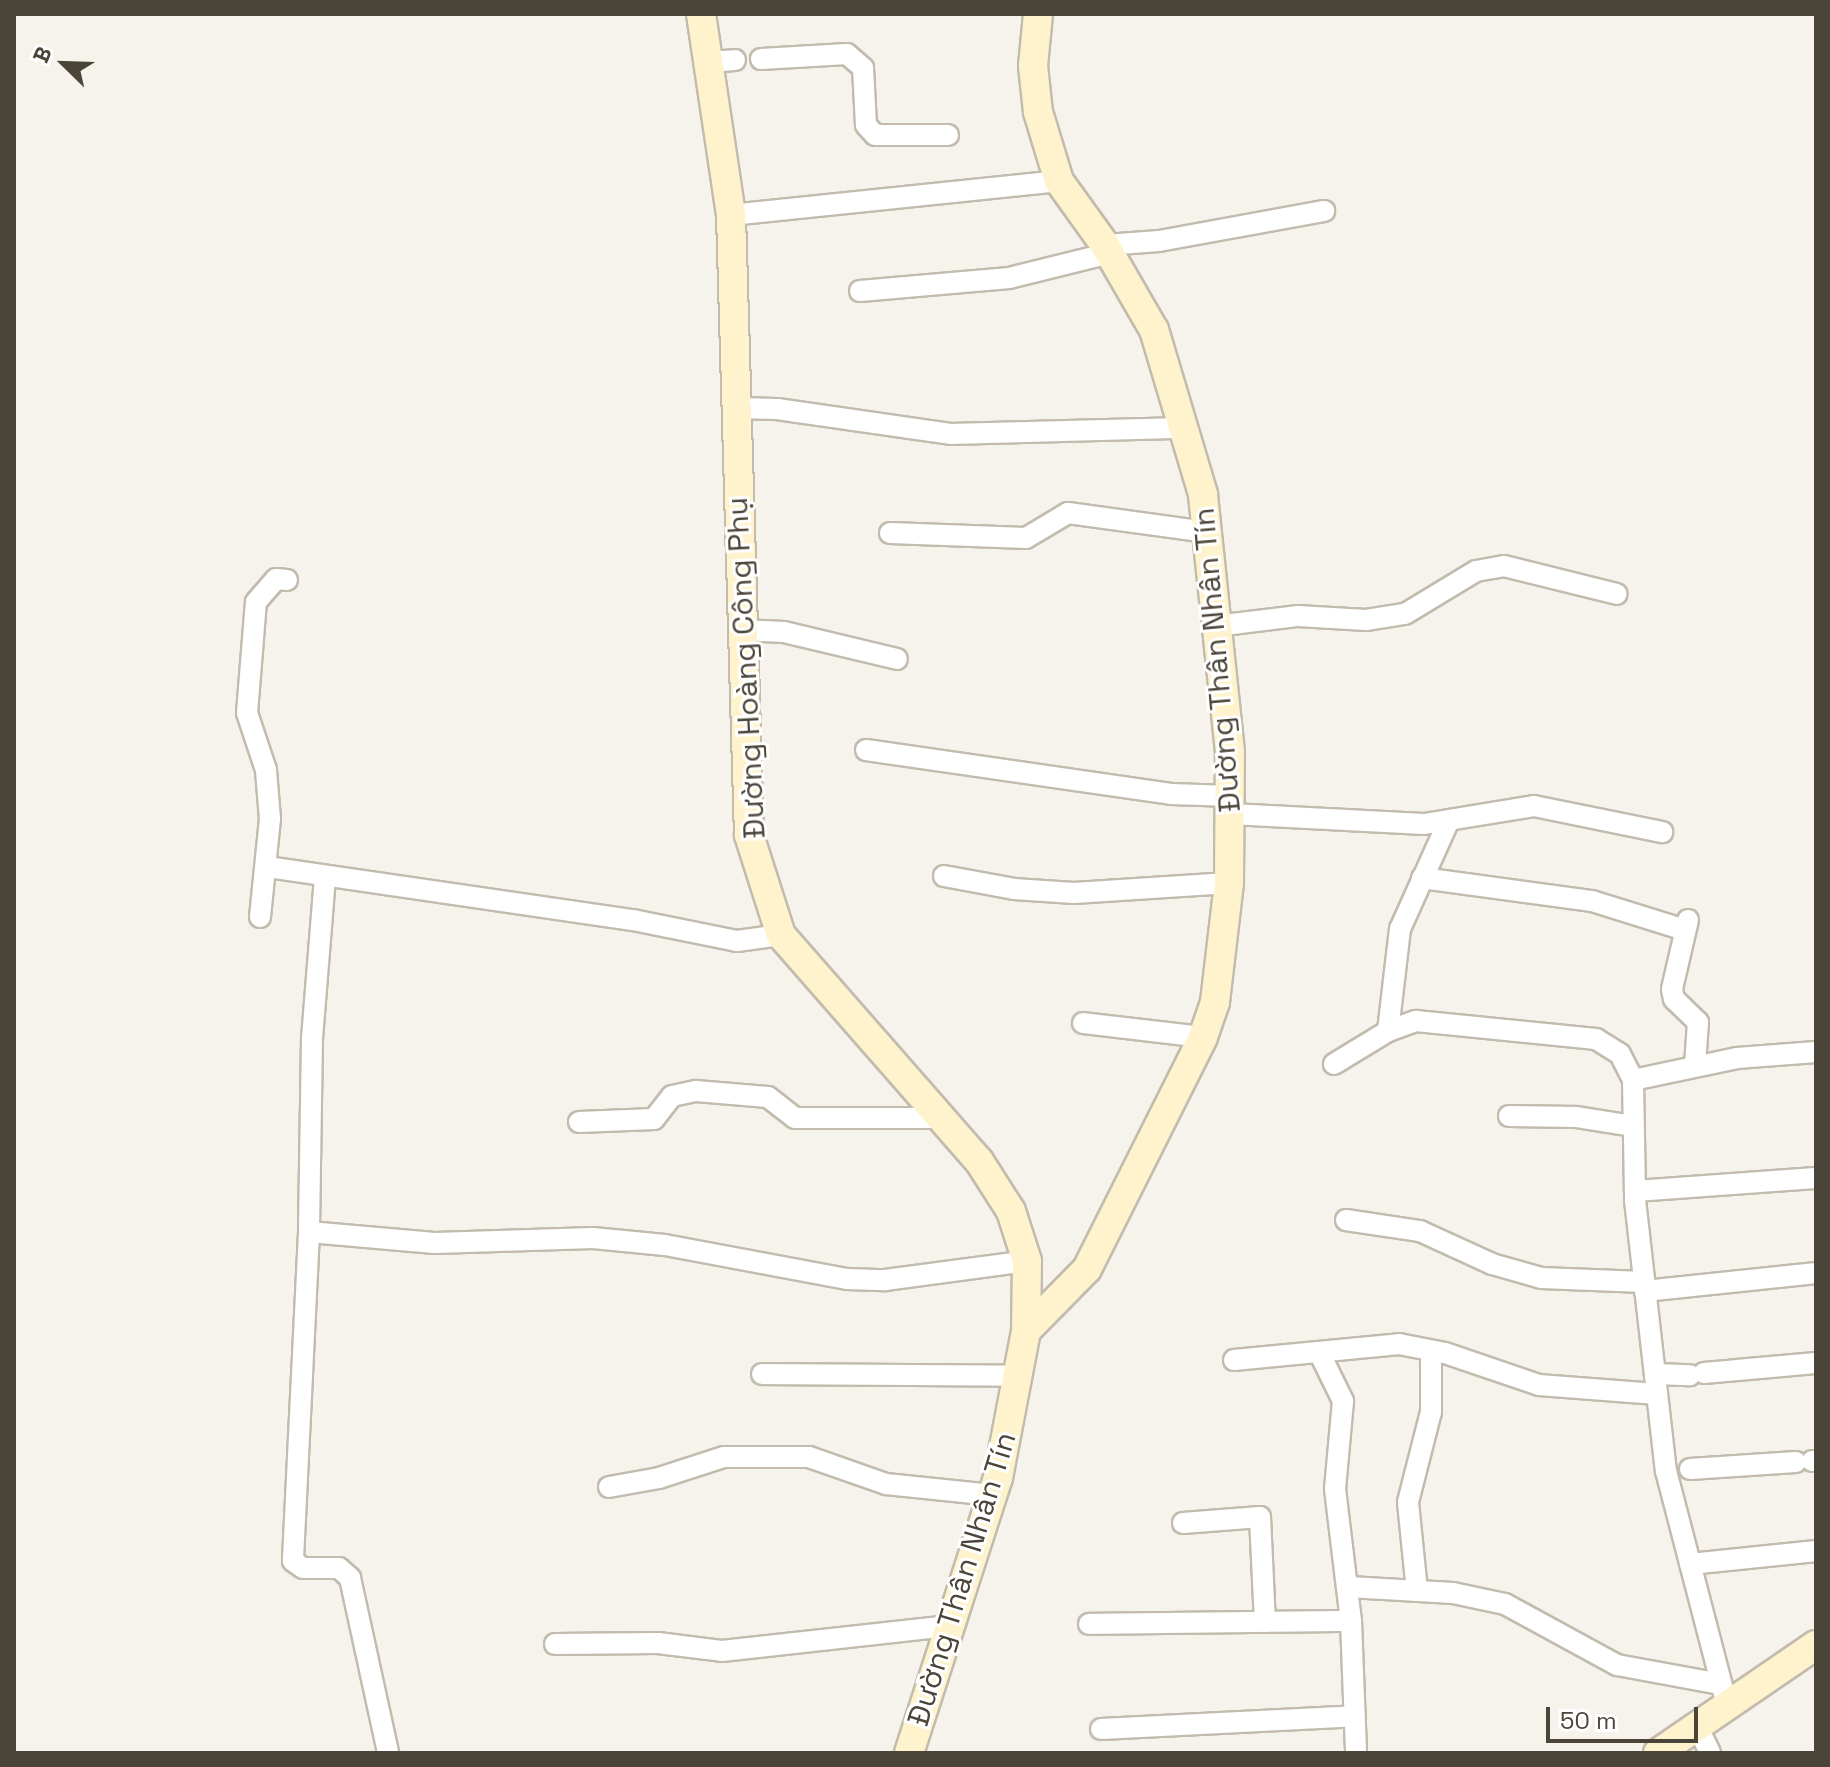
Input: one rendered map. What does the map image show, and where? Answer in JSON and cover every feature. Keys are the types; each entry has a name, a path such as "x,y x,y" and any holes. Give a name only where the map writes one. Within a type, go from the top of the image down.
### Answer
{"street":[{"name":"Đường Hoàng Công Phụ","path":"701,14 722,61 731,215 749,835 781,935 979,1161 1011,1211 1027,1261 1026,1331"},
{"name":"Đường Thân Nhân Tín","path":"909,1753 992,1495 1026,1331 1087,1269 1203,1037 1215,1002 1229,883 1232,805 1203,494 1154,330 1107,249 1059,181 1038,112 1033,32 1038,14"},
{"path":"761,59 847,54 863,68 866,125 875,135 948,135"},
{"path":"731,215 1059,181"},
{"path":"860,291 1009,278 1107,249 1324,211"},
{"path":"736,408 777,409 950,434 1184,428"},
{"path":"890,533 1026,538 1068,513 1206,532"},
{"path":"1216,626 1298,616 1366,620 1405,614 1463,578 1504,566 1617,594"},
{"path":"260,917 268,867 266,770 247,713 256,602 276,579 287,580"},
{"path":"741,630 784,632 897,659"},
{"path":"866,750 1232,805 1448,822 1476,812 1534,806 1662,832"},
{"path":"1388,1031 1400,929 1448,822"},
{"path":"268,867 633,920 737,941 781,935"},
{"path":"944,876 1014,889 1074,893 1229,883"},
{"path":"325,877 312,1038 309,1232 293,1561 303,1568 339,1568 350,1578 388,1753"},
{"path":"1422,878 1592,901 1687,925 1672,989 1674,999 1698,1022 1695,1065"},
{"path":"1334,1064 1388,1031 1416,1021 1596,1039 1620,1054 1633,1080 1635,1191 1666,1471 1724,1695"},
{"path":"1083,1023 1203,1037"},
{"path":"1633,1080 1695,1065 1816,1052"},
{"path":"579,1122 654,1119 672,1096 696,1091 768,1097 795,1118 941,1118"},
{"path":"1509,1116 1576,1117 1633,1126"},
{"path":"1635,1191 1816,1178"},
{"path":"1346,1220 1420,1231 1492,1264 1541,1278 1645,1286 1816,1273"},
{"path":"309,1232 435,1243 593,1238 665,1245 847,1279 885,1280 1027,1261"},
{"path":"1234,1360 1399,1344 1539,1385 1656,1384 1697,1374 1816,1363"},
{"path":"1417,1591 1408,1502 1431,1412 1431,1351"},
{"path":"1319,1352 1335,1375 1343,1401 1335,1489 1349,1587 1356,1753"},
{"path":"762,1374 1018,1376"},
{"path":"609,1487 659,1478 724,1457 809,1457 886,1484 992,1495"},
{"path":"1690,1469 1808,1461"},
{"path":"1183,1523 1260,1517 1265,1622"},
{"path":"1690,1564 1816,1551"},
{"path":"1349,1587 1417,1591 1505,1604 1617,1665 1724,1695"},
{"path":"1089,1624 1351,1621"},
{"path":"555,1644 658,1643 722,1651 950,1626"},
{"path":"1658,1753 1697,1726 1724,1695 1816,1645"},
{"path":"1101,1729 1355,1716"},
{"path":"1697,1726 1710,1753"}]}
